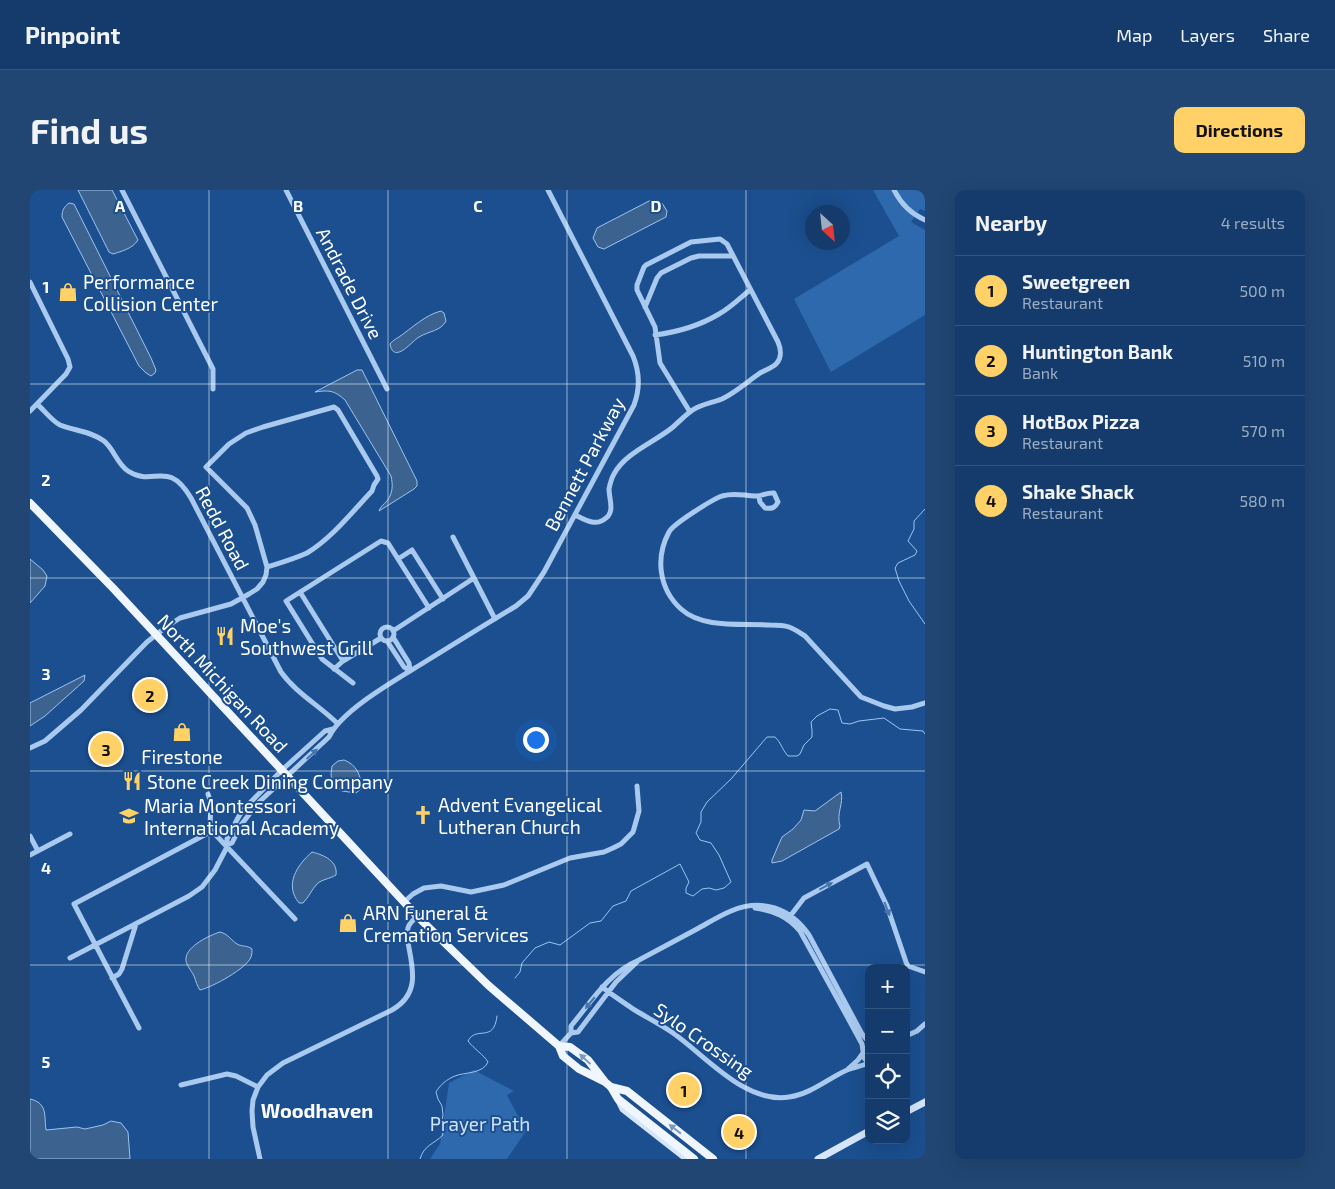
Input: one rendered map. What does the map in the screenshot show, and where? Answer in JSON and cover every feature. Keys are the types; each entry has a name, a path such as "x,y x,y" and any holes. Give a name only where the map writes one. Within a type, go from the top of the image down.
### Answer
{"main road":[{"name":"North Michigan Road","path":"30,503 156,634 431,930 488,985 559,1046"},
{"path":"559,1046 570,1047 588,1060 604,1082"},
{"path":"559,1046 564,1056 579,1069 611,1087 627,1091 713,1159"},
{"path":"611,1087 623,1109 687,1159"},
{"path":"618,1099 694,1159"},
{"path":"910,1110 925,1102"},
{"path":"818,1159 865,1133"}],"street":[{"path":"122,190 213,369 213,389"},
{"name":"Andrade Drive","path":"286,190 387,389"},
{"name":"Bennett Parkway","path":"70,958 189,896 202,887 216,870 227,846 232,843 241,825 284,773 329,737 338,724 368,698 516,606 528,596 544,572 634,405 638,393 639,379 633,356 548,190"},
{"path":"894,190 900,201 915,216 925,220"},
{"path":"575,515 589,522 596,523 607,518 611,510 609,487 618,467 625,460 664,435 695,408 722,399 776,364 780,359 778,342 727,244 720,239 691,242 646,265 637,285 637,290 654,327 660,364 690,412"},
{"path":"645,306 657,278 661,274 698,256 733,256"},
{"path":"30,282 68,359 70,367 66,374 30,411"},
{"path":"655,335 676,332 696,326 720,314 750,290"},
{"name":"Redd Road","path":"37,404 59,424 93,434 105,442 127,470 140,476 165,475 174,478 182,484 192,498 285,678 338,724"},
{"path":"30,748 46,741 81,710 156,634 180,618 231,604 257,589 266,575 267,567 255,525 247,508 206,467 229,444 246,434 263,427 334,407 343,418 378,479 372,491 327,538 309,552 267,567"},
{"path":"758,496 737,493 722,496 676,524 669,532 662,551 660,566 663,581 669,595 682,610 701,621 730,625 746,624 788,627 796,630 805,636 861,697 895,709 925,703"},
{"path":"453,537 495,619"},
{"path":"353,683 322,659 286,602 382,541 388,543 428,608"},
{"path":"398,558 412,550 442,599"},
{"path":"393,631 474,578"},
{"path":"300,592 343,661"},
{"path":"381,638 380,631 383,628 388,627 393,631"},
{"path":"393,631 393,637 409,664 410,671"},
{"path":"387,641 393,637"},
{"path":"334,668 381,638"},
{"path":"381,638 387,641 404,667 410,671"},
{"path":"404,902 424,888 441,886 471,892 504,885 570,858 604,852 613,848 633,832 639,811 636,786"},
{"path":"208,794 211,803 210,826 212,831 295,919"},
{"path":"139,1028 74,904 212,831"},
{"path":"30,855 70,834"},
{"path":"30,836 38,851"},
{"path":"791,915 804,898 867,864 887,906 908,966 925,972"},
{"path":"571,1033 571,1026 602,987 610,978 629,964 732,910 753,905 777,908 791,915 804,927 865,1037"},
{"path":"747,906 777,913 789,920 800,931 862,1044 865,1059"},
{"path":"260,1159 252,1117 253,1100 258,1087 267,1075 283,1063 392,1010 402,1003 410,991 414,972 407,930 418,916"},
{"path":"112,978 119,974 122,969 136,924"},
{"path":"559,1046 571,1033 578,1032 622,975 639,960"},
{"name":"Sylo Crossing","path":"602,987 634,1010 670,1031 736,1082 761,1096 779,1098 796,1096 848,1070"},
{"path":"910,1034 925,1024"},
{"path":"848,1070 863,1052"},
{"path":"848,1070 865,1064"},
{"path":"181,1085 227,1074 236,1076 258,1087"}],"green space":[{"path":"873,190 925,190 925,211 920,209 911,222 925,230 925,315 831,372 794,299 899,236"},
{"name":"Prayer Path","path":"474,1070 514,1091 507,1095 526,1131 507,1159 430,1159 440,1144 449,1083"}],"shaded area":[{"path":"78,190 112,190 138,240 136,243 120,252 113,254 109,252"},
{"path":"651,200 662,203 667,211 666,217 604,249 598,247 593,238 597,228"},
{"path":"69,203 74,204 151,358 156,370 151,376 139,366 62,217 62,212"},
{"path":"441,311 444,313 446,321 441,327 419,337 399,352 392,350 390,344 393,341 424,319"},
{"path":"357,370 362,370 417,481 417,486 414,489 379,511 390,495 392,486 391,476 345,400 338,394 331,392 315,392"},
{"path":"30,559 47,576 45,586 30,603"},
{"path":"85,675 84,681 45,716 30,726 30,703"},
{"path":"344,760 352,764 359,775 361,789 356,793 342,791 332,783 332,766 338,761"},
{"path":"841,792 839,829 782,861 772,863 782,837 801,820 804,810 815,811"},
{"path":"312,852 329,859 335,866 336,875 319,882 303,903 299,903 293,889 294,876 297,869"},
{"path":"220,932 237,944 252,949 251,956 237,971 221,981 200,990 186,962 187,954 195,945"},
{"path":"30,1099 36,1101 42,1107 45,1115 46,1130 77,1127 85,1129 111,1121 121,1123 128,1132 130,1159 30,1159"}],"waterway":[{"path":"925,509 914,521 914,529 908,541 917,551 915,555 898,563 895,568 909,601 925,624"},
{"path":"515,978 520,972 522,963 535,948 549,942 560,945 590,923 601,921 613,906 626,901 631,891 680,864 689,882 686,893 693,896 702,889 716,890 724,888 731,882 719,855 711,843 700,840 696,833 701,822 701,812 707,802 731,779 767,737 775,737 788,756 797,756 812,737 811,722 817,716 830,709 838,710 842,723 850,724 884,718 900,729 923,731 925,734"},
{"path":"420,1159 424,1151 443,1135 441,1126 442,1106 436,1092 452,1077 478,1071 486,1066 488,1062 486,1059 468,1041 475,1034 489,1032 495,1024 497,1016"}],"place":[{"name":"Performance Collision Center","path":"68,292"},
{"name":"Moe's Southwest Grill","path":"225,636"},
{"name":"Huntington Bank","path":"150,695"},
{"name":"Firestone","path":"182,732"},
{"name":"HotBox Pizza","path":"106,749"},
{"name":"Stone Creek Dining Company","path":"132,781"},
{"name":"Advent Evangelical Lutheran Church","path":"423,815"},
{"name":"Maria Montessori International Academy","path":"129,816"},
{"name":"ARN Funeral & Cremation Services","path":"348,923"},
{"name":"Sweetgreen","path":"684,1090"},
{"name":"Shake Shack","path":"739,1132"}],"district":[{"name":"Woodhaven","path":"317,1110"}]}
